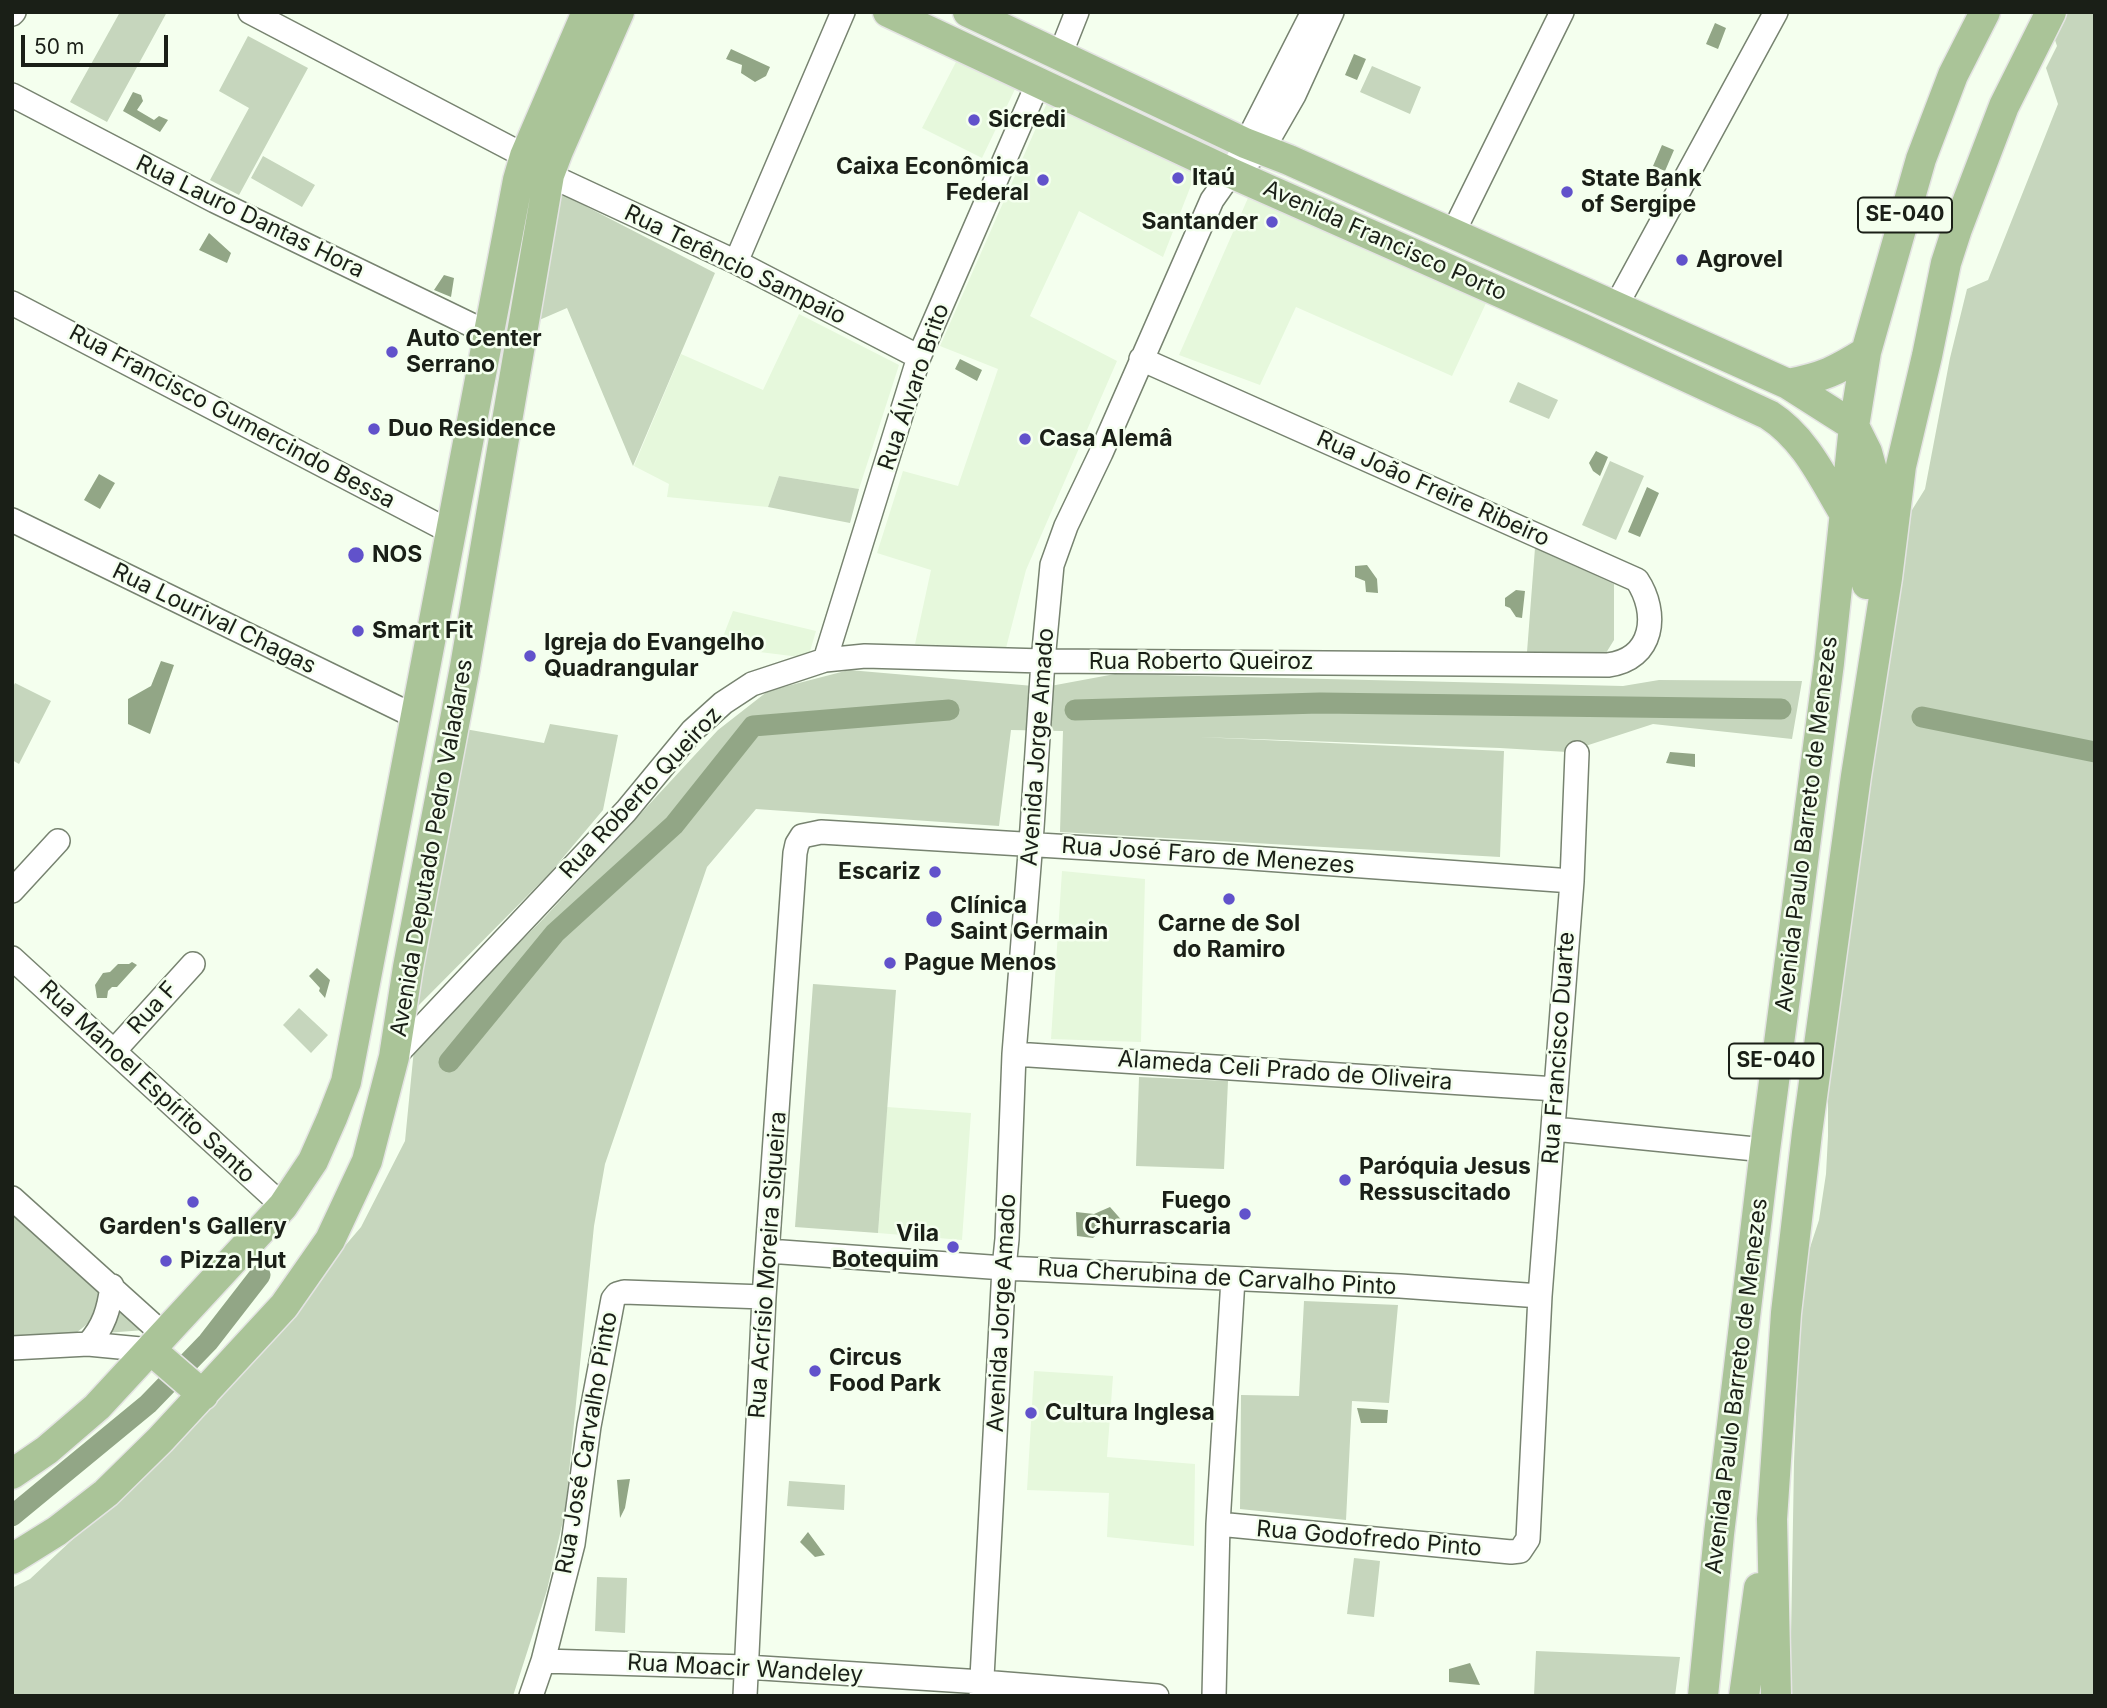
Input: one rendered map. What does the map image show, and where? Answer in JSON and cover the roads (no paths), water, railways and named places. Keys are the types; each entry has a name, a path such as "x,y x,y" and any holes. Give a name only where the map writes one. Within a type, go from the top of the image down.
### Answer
{"main road":[{"name":"Avenida Deputado Pedro Valadares","path":"12,1474 47,1450 159,1348 283,1206 313,1161 346,1082 518,180 525,156 587,12"},
{"name":"Avenida Deputado Pedro Valadares","path":"12,1559 57,1531 106,1493 196,1389 284,1306 330,1240 367,1161 394,1056 408,967 465,667 549,175 619,12"},
{"name":"Avenida Francisco Porto","path":"888,12 1231,173 1769,415 1780,422 1802,445 1844,513"},
{"name":"Avenida Francisco Porto","path":"968,12 1254,146 1788,384 1854,426"},
{"name":"Avenida Paulo Barreto de Menezes","path":"1703,1696 1719,1534 1765,1150 1829,663 1854,426 1866,352 1921,159 1953,75 1985,12"},
{"name":"Avenida Paulo Barreto de Menezes","path":"1776,1696 1772,1519 1786,1313 1807,1133 1901,466 1956,229 2004,106 2051,12"},
{"path":"1788,384 1835,372 1866,352"},
{"path":"1854,426 1867,452 1875,493 1850,726 1856,776"},
{"path":"427,654 434,663 442,667 465,667"},
{"path":"402,783 425,781 441,794"},
{"path":"159,1348 196,1389"},
{"name":"Avenida Paulo Barreto de Menezes","path":"1744,1696 1763,1562 1772,1519"}],"street":[{"path":"250,12 276,18 525,156"},
{"path":"736,262 843,12"},
{"path":"1060,55 1077,12"},
{"path":"1254,146 1261,118 1313,12"},
{"path":"1254,146 1294,95 1332,12"},
{"path":"1453,233 1562,12"},
{"path":"1616,306 1776,12"},
{"name":"Rua Álvaro Brito","path":"825,660 919,357 1038,83"},
{"name":"Rua Lauro Dantas Hora","path":"12,95 215,201 489,334"},
{"name":"Avenida Jorge Amado","path":"982,1689 1003,1268 1007,1239 1014,1054 1052,565 1066,526 1101,453 1212,200 1254,146"},
{"name":"Rua Terêncio Sampaio","path":"549,175 736,262 919,357"},
{"name":"Rua Francisco Gumercindo Bessa","path":"12,303 451,532"},
{"name":"Rua João Freire Ribeiro","path":"1141,359 1637,580 1644,591 1651,621 1646,640 1639,652 1625,662"},
{"name":"Rua Lourival Chagas","path":"12,520 416,717"},
{"name":"Rua Roberto Queiroz","path":"394,1056 626,811 699,724 723,703 752,684 825,660 865,656 1043,661 1578,666 1608,666 1625,662"},
{"name":"Rua Francisco Duarte","path":"1520,1551 1528,1539 1540,1296 1572,881 1577,753"},
{"name":"Rua José Faro de Menezes","path":"802,836 821,832 1223,856 1572,881"},
{"name":"Rua Acrísio Moreira Siqueira","path":"745,1696 768,1251 795,853 802,836"},
{"path":"12,891 58,841"},
{"name":"Rua Manoel Espírito Santo","path":"12,958 283,1206"},
{"name":"Rua F","path":"114,1051 192,964"},
{"name":"Alameda Celi Prado de Oliveira","path":"1014,1054 1556,1089"},
{"path":"1554,1129 1765,1150"},
{"path":"12,1198 112,1286 159,1348"},
{"name":"Rua Cherubina de Carvalho Pinto","path":"768,1251 1003,1268 1400,1286 1540,1296"},
{"path":"1214,1696 1218,1524 1233,1279"},
{"path":"88,1344 105,1319 112,1286"},
{"name":"Rua José Carvalho Pinto","path":"531,1696 543,1661 573,1544 589,1426 613,1299 624,1292 765,1297"},
{"path":"12,1348 88,1344 159,1348"},
{"name":"Rua Godofredo Pinto","path":"1218,1524 1520,1551"},
{"name":"Rua Moacir Wandeley","path":"543,1661 746,1667 982,1689 1157,1696"}],"waterway":[{"path":"1075,710 1320,703 1781,709"},
{"path":"449,1062 555,933 674,825 753,726 949,710"},
{"path":"1922,717 2095,752"},
{"path":"12,1516 148,1404 208,1342 260,1275"}],"place":[{"name":"Sicredi","path":"974,120"},
{"name":"Itaú","path":"1178,178"},
{"name":"Caixa Econômica Federal","path":"1043,180"},
{"name":"State Bank of Sergipe","path":"1567,192"},
{"name":"Santander","path":"1272,222"},
{"name":"Agrovel","path":"1682,260"},
{"name":"Auto Center Serrano","path":"392,352"},
{"name":"Duo Residence","path":"374,429"},
{"name":"Casa Alemâ","path":"1025,439"},
{"name":"NOS","path":"356,555"},
{"name":"Smart Fit","path":"358,631"},
{"name":"Igreja do Evangelho Quadrangular","path":"530,656"},
{"name":"Escariz","path":"935,872"},
{"name":"Carne de Sol do Ramiro","path":"1229,899"},
{"name":"Clínica Saint Germain","path":"934,919"},
{"name":"Pague Menos","path":"890,963"},
{"name":"Paróquia Jesus Ressuscitado","path":"1345,1180"},
{"name":"Garden's Gallery","path":"193,1202"},
{"name":"Fuego Churrascaria","path":"1245,1214"},
{"name":"Vila Botequim","path":"953,1247"},
{"name":"Pizza Hut","path":"166,1261"},
{"name":"Circus Food Park","path":"815,1371"},
{"name":"Cultura Inglesa","path":"1031,1413"}]}
